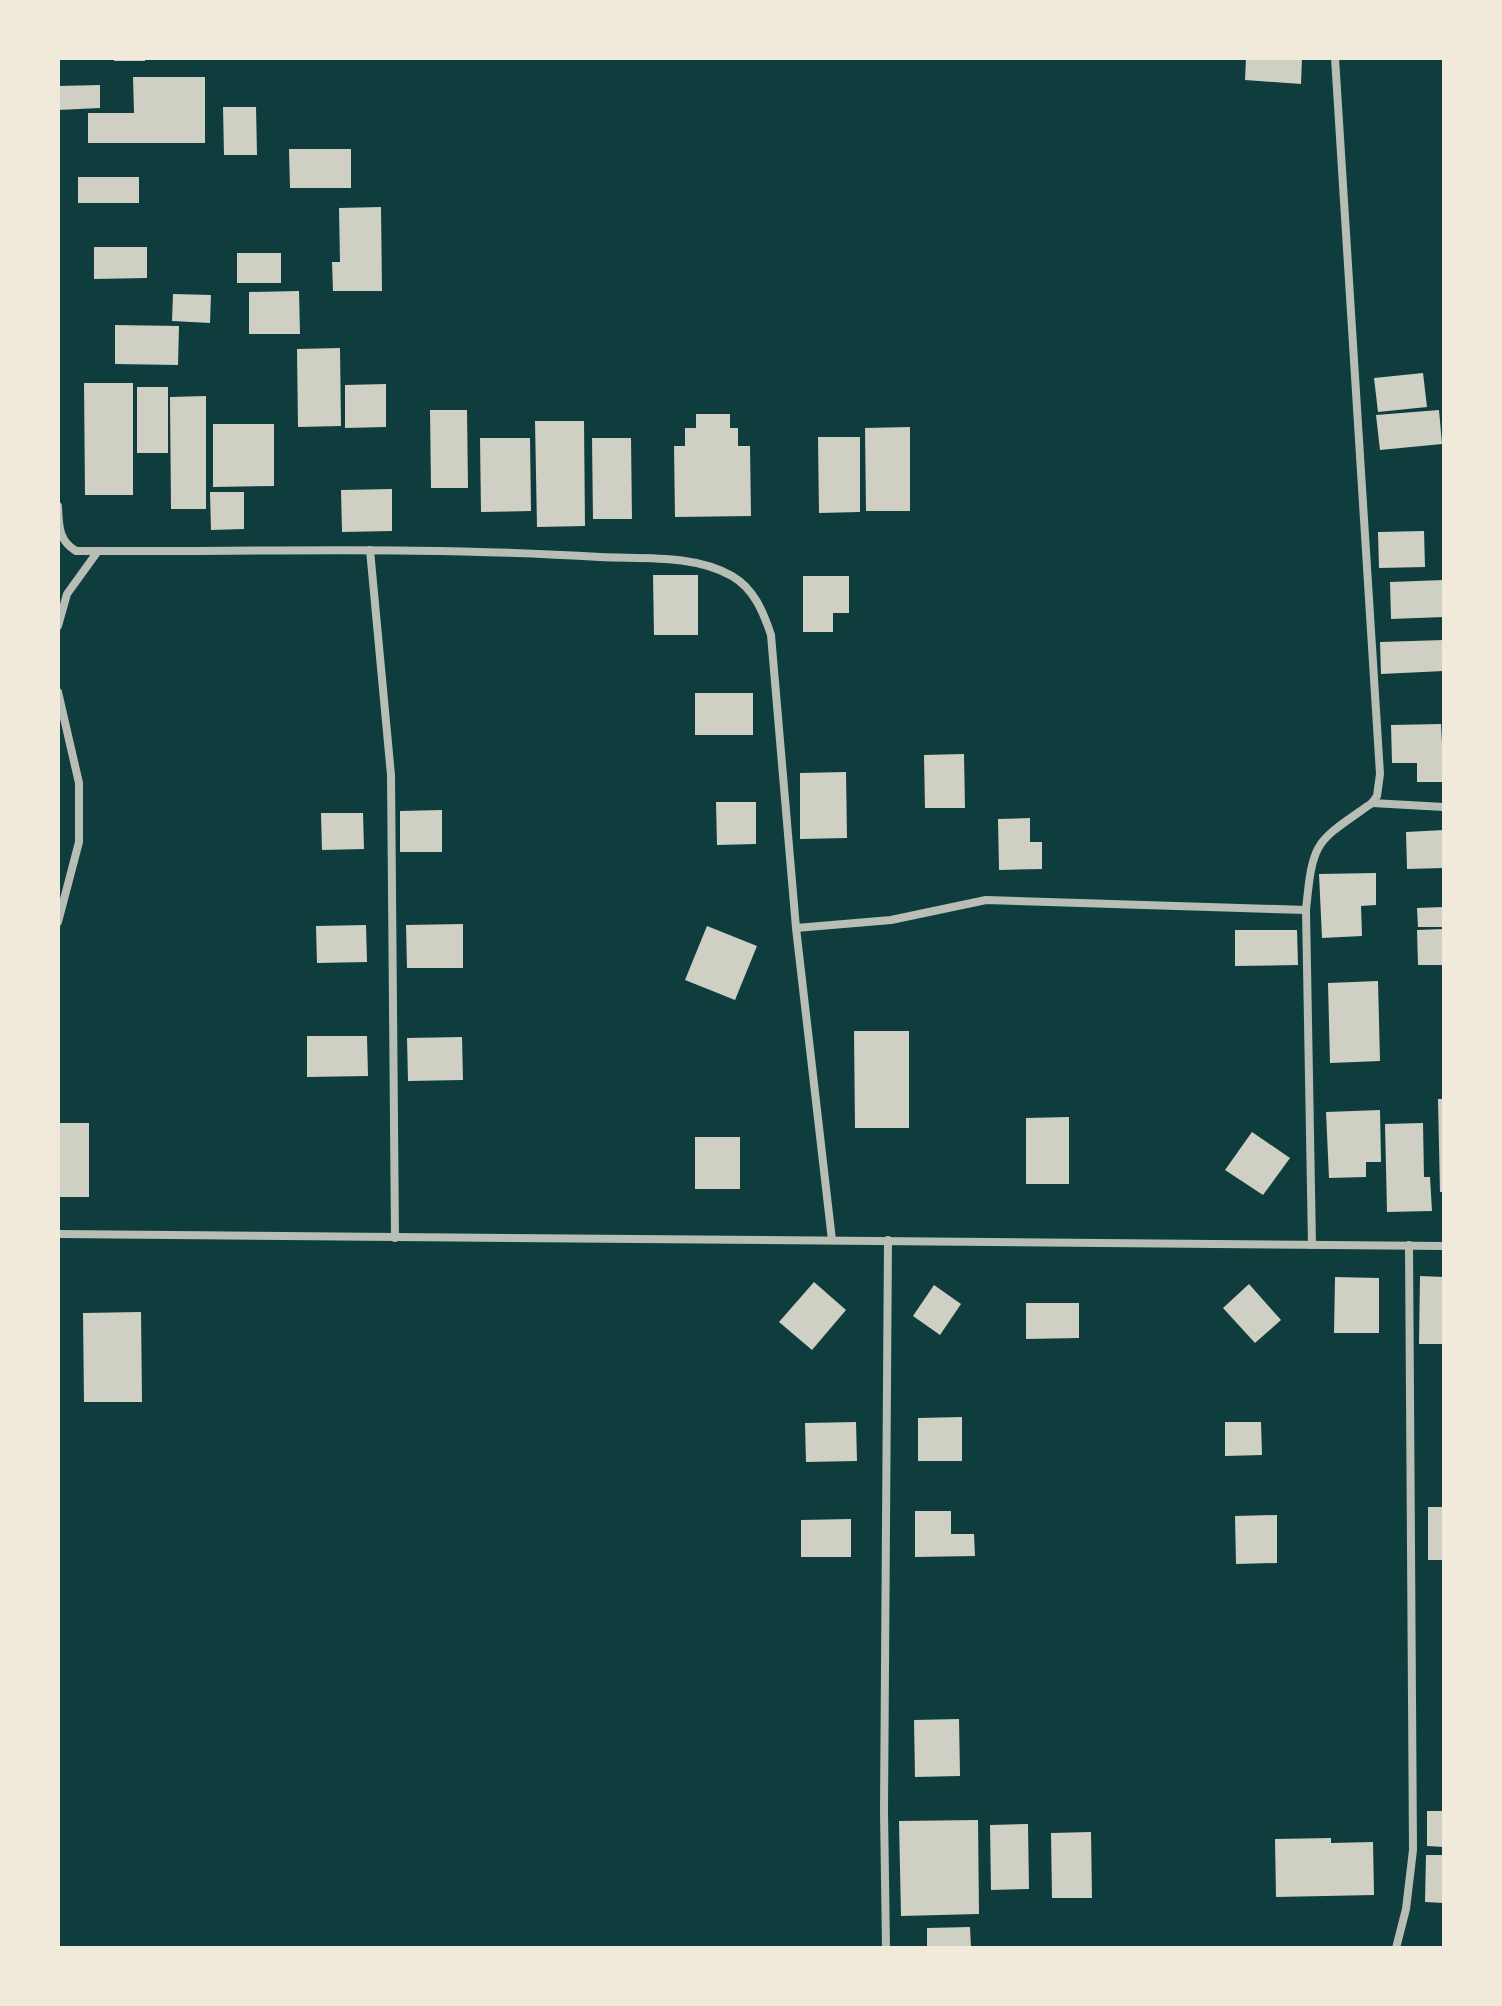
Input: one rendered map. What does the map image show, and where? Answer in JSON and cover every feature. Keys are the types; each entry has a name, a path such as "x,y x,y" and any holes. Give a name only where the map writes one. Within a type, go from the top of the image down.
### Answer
{"street":[{"path":"1312,1245 1306,910 1314,851 1330,832 1372,803 1377,796 1380,774 1335,58"},
{"path":"58,506 60,531 65,544 76,551 370,550 544,554 698,563 731,576 753,593 771,635 796,928 832,1240"},
{"path":"370,550 391,775 395,1238"},
{"path":"58,602 98,551"},
{"path":"58,626 67,594"},
{"path":"58,692 79,783 79,842 58,922"},
{"path":"1372,803 1444,807"},
{"path":"796,928 891,920 986,900 1306,910"},
{"path":"58,1234 1444,1246"},
{"path":"886,1948 888,1240"},
{"path":"1396,1948 1406,1909 1413,1850 1409,1245"}],"building":[{"path":"114,58 145,58 145,61 114,61"},
{"path":"1246,58 1302,58 1301,84 1245,80"},
{"path":"133,77 205,77 205,143 88,143 88,113 134,113"},
{"path":"100,85 100,108 58,110 58,86"},
{"path":"223,107 256,107 257,155 224,155"},
{"path":"289,149 351,149 351,188 290,188"},
{"path":"78,177 139,177 139,203 78,203"},
{"path":"381,207 382,291 333,291 332,262 340,262 339,208"},
{"path":"94,247 147,247 147,278 94,279"},
{"path":"237,253 281,253 281,283 237,283"},
{"path":"299,291 300,334 249,334 249,292"},
{"path":"173,294 211,295 210,323 172,321"},
{"path":"115,325 179,326 178,365 115,364"},
{"path":"340,348 341,426 298,427 297,349"},
{"path":"1423,373 1427,407 1378,412 1374,378"},
{"path":"84,383 133,383 133,495 85,495"},
{"path":"386,384 386,427 345,428 345,385"},
{"path":"137,387 168,387 168,453 137,453"},
{"path":"206,396 206,509 171,509 170,397"},
{"path":"430,410 467,410 468,488 431,488"},
{"path":"1439,410 1442,444 1380,450 1376,415"},
{"path":"696,414 730,414 730,428 738,428 738,446 750,446 751,516 675,517 674,446 685,446 685,428 696,428"},
{"path":"535,421 584,421 585,526 537,527"},
{"path":"213,424 274,424 274,486 213,487"},
{"path":"910,427 910,511 866,511 865,428"},
{"path":"818,437 860,437 860,512 819,513"},
{"path":"480,438 530,438 531,511 481,512"},
{"path":"592,438 631,438 632,519 593,519"},
{"path":"392,489 392,531 342,532 341,490"},
{"path":"210,492 244,492 244,529 211,530"},
{"path":"1424,531 1425,567 1379,568 1378,532"},
{"path":"653,575 698,575 698,635 654,635"},
{"path":"803,576 849,576 849,613 833,613 833,632 803,632"},
{"path":"1444,580 1444,617 1391,619 1390,582"},
{"path":"1444,640 1444,671 1381,674 1380,642"},
{"path":"695,693 753,693 753,735 695,735"},
{"path":"1441,724 1444,782 1417,782 1417,763 1392,763 1391,725"},
{"path":"964,754 965,808 925,808 924,755"},
{"path":"846,772 847,838 800,839 800,773"},
{"path":"716,802 756,802 756,844 717,845"},
{"path":"442,810 442,852 400,852 400,811"},
{"path":"321,813 363,813 364,849 322,850"},
{"path":"1030,818 1030,842 1042,842 1042,869 999,870 998,819"},
{"path":"1444,830 1444,868 1407,869 1406,832"},
{"path":"1376,873 1376,905 1361,906 1362,936 1322,938 1319,874"},
{"path":"1444,907 1444,927 1418,927 1417,908"},
{"path":"463,924 463,968 407,968 406,925"},
{"path":"366,925 367,962 317,963 316,926"},
{"path":"707,926 757,946 735,1000 685,980"},
{"path":"1444,929 1444,965 1418,965 1417,930"},
{"path":"1235,930 1297,930 1298,965 1235,966"},
{"path":"1378,981 1380,1061 1330,1063 1328,983"},
{"path":"854,1031 909,1031 909,1128 855,1128"},
{"path":"307,1036 367,1036 368,1076 307,1077"},
{"path":"462,1037 463,1080 408,1081 407,1038"},
{"path":"1438,1099 1444,1099 1444,1192 1440,1192"},
{"path":"1380,1110 1381,1162 1366,1162 1366,1177 1329,1178 1326,1112"},
{"path":"1069,1117 1069,1184 1026,1184 1026,1118"},
{"path":"58,1123 89,1123 89,1197 58,1197"},
{"path":"1423,1123 1424,1177 1430,1177 1432,1211 1387,1212 1385,1124"},
{"path":"1252,1132 1290,1158 1263,1195 1225,1170"},
{"path":"695,1137 740,1137 740,1189 695,1189"},
{"path":"1420,1276 1444,1277 1444,1344 1419,1344"},
{"path":"1335,1277 1379,1278 1379,1333 1334,1333"},
{"path":"814,1282 846,1310 812,1350 779,1322"},
{"path":"1249,1284 1281,1320 1255,1343 1223,1308"},
{"path":"934,1285 961,1304 940,1335 913,1316"},
{"path":"1026,1303 1079,1303 1079,1338 1026,1339"},
{"path":"141,1312 142,1402 84,1402 83,1313"},
{"path":"962,1417 962,1461 918,1461 918,1418"},
{"path":"856,1422 857,1461 806,1462 805,1423"},
{"path":"1225,1422 1261,1422 1262,1455 1225,1456"},
{"path":"1428,1507 1444,1507 1444,1560 1428,1560"},
{"path":"915,1511 951,1511 951,1534 974,1534 975,1556 915,1557"},
{"path":"1277,1515 1277,1563 1236,1564 1235,1516"},
{"path":"851,1519 851,1557 801,1557 801,1520"},
{"path":"959,1719 960,1776 915,1777 914,1720"},
{"path":"1427,1811 1444,1811 1444,1847 1427,1846"},
{"path":"978,1820 979,1914 901,1916 899,1821"},
{"path":"1028,1824 1029,1889 991,1890 990,1825"},
{"path":"1091,1832 1092,1898 1052,1898 1051,1833"},
{"path":"1331,1838 1331,1843 1373,1842 1374,1895 1276,1897 1275,1839"},
{"path":"1426,1855 1444,1855 1444,1903 1425,1902"},
{"path":"970,1927 971,1948 927,1948 927,1928"}]}
